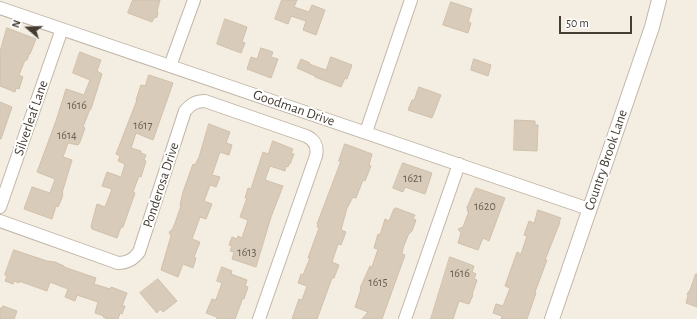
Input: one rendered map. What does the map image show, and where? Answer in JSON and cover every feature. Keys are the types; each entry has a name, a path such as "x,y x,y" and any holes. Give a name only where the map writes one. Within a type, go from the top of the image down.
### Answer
{"street":[{"path":"170,66 194,0"},
{"path":"366,132 411,0"},
{"name":"Country Brook Lane","path":"552,319 649,35 659,0"},
{"name":"Goodman Drive","path":"2,5 62,29 589,208"},
{"name":"Silverleaf Lane","path":"0,207 62,29"},
{"name":"Ponderosa Drive","path":"0,221 118,263 124,263 135,257 139,252 185,111 194,103 205,101 306,136 311,138 315,144 317,151 316,156 259,319"},
{"path":"405,319 459,164"}],"building":[{"path":"133,0 160,0 157,17 154,18 152,22 128,13"},
{"path":"282,0 297,0 294,7 309,12 312,5 325,10 316,35 303,30 306,21 291,16 288,24 275,19"},
{"path":"451,2 472,9 468,22 471,23 468,33 443,25"},
{"path":"225,19 247,27 242,42 245,43 241,53 217,44"},
{"path":"7,28 36,39 19,75 23,77 19,89 16,88 15,92 0,86 0,52"},
{"path":"261,48 273,52 271,57 278,59 271,78 247,69 251,57 257,59"},
{"path":"80,52 101,60 97,71 102,74 91,109 83,127 85,128 80,142 78,145 68,143 63,157 72,160 62,193 62,198 58,207 56,206 52,219 24,209 32,187 50,193 55,179 37,172 66,89 84,95 90,80 73,73"},
{"path":"331,57 352,65 347,79 345,78 341,87 297,68 301,59 310,63 309,64 326,70"},
{"path":"474,59 491,65 488,76 471,70"},
{"path":"149,75 173,83 153,140 136,133 131,148 141,151 141,153 146,155 144,160 146,161 141,177 139,176 133,192 135,193 123,227 121,227 117,238 92,229 91,226 97,204 105,207 112,189 102,186 107,172 121,177 125,164 118,161 120,156 116,154 137,100 141,85 145,86"},
{"path":"419,87 441,95 432,118 408,110"},
{"path":"0,102 12,107 1,139 0,139"},
{"path":"515,120 535,121 535,125 538,125 537,151 514,150"},
{"path":"209,124 230,132 226,143 232,145 229,155 220,152 212,175 220,177 216,187 210,185 204,201 212,204 206,219 200,217 192,239 200,242 194,257 196,258 193,268 183,264 178,277 161,270 171,236 169,232 172,230 175,223 181,206 183,192 193,164 195,165 199,157"},
{"path":"273,141 293,149 291,153 294,154 288,167 286,166 285,171 270,166 265,180 283,186 271,217 256,267 232,259 234,252 230,251 232,246 229,245 232,237 237,239 238,236 242,238 248,220 240,217 247,198 245,198 248,188 251,189 263,152 268,154"},
{"path":"345,144 372,154 369,165 371,166 365,181 363,180 356,198 353,197 347,208 341,230 346,232 341,245 338,244 332,262 339,265 334,278 332,278 317,319 292,319 299,299 302,300 307,286 298,283 310,258 308,258 319,228 317,227 317,224 341,161 339,161"},
{"path":"403,163 432,173 425,194 405,187 403,192 393,188"},
{"path":"476,188 505,198 489,241 483,238 478,250 458,243 461,233 458,229 463,227 469,211 467,211 467,208"},
{"path":"396,208 415,215 413,219 416,220 403,248 402,254 405,255 382,319 362,319 368,312 355,307 361,289 360,288 370,266 372,267 378,249 374,248 378,234 380,235 385,219 389,221 394,209"},
{"path":"538,210 561,218 545,260 547,260 535,292 536,293 527,319 501,319 502,316 493,313 496,304 503,306 510,288 505,286 517,252 521,254 527,236 524,235 529,221 534,223"},
{"path":"14,250 47,261 55,262 64,267 96,278 94,284 110,289 111,287 127,293 122,306 125,306 122,314 120,313 118,319 108,319 103,317 104,316 95,313 98,302 77,295 75,301 65,297 68,289 50,282 47,291 19,281 19,283 14,281 13,284 5,281 7,276 5,275"},
{"path":"450,257 474,266 472,272 476,274 474,279 477,280 473,295 469,304 459,301 453,319 431,319"},
{"path":"222,267 232,271 231,274 247,280 245,286 248,287 235,319 217,319 217,317 206,313 212,299 216,300 222,283 217,281"},
{"path":"696,274 697,307 686,303 688,296 687,294"},
{"path":"158,279 177,301 163,312 160,309 157,313 140,293"},
{"path":"3,306 17,311 14,319 0,319 0,308"}]}
